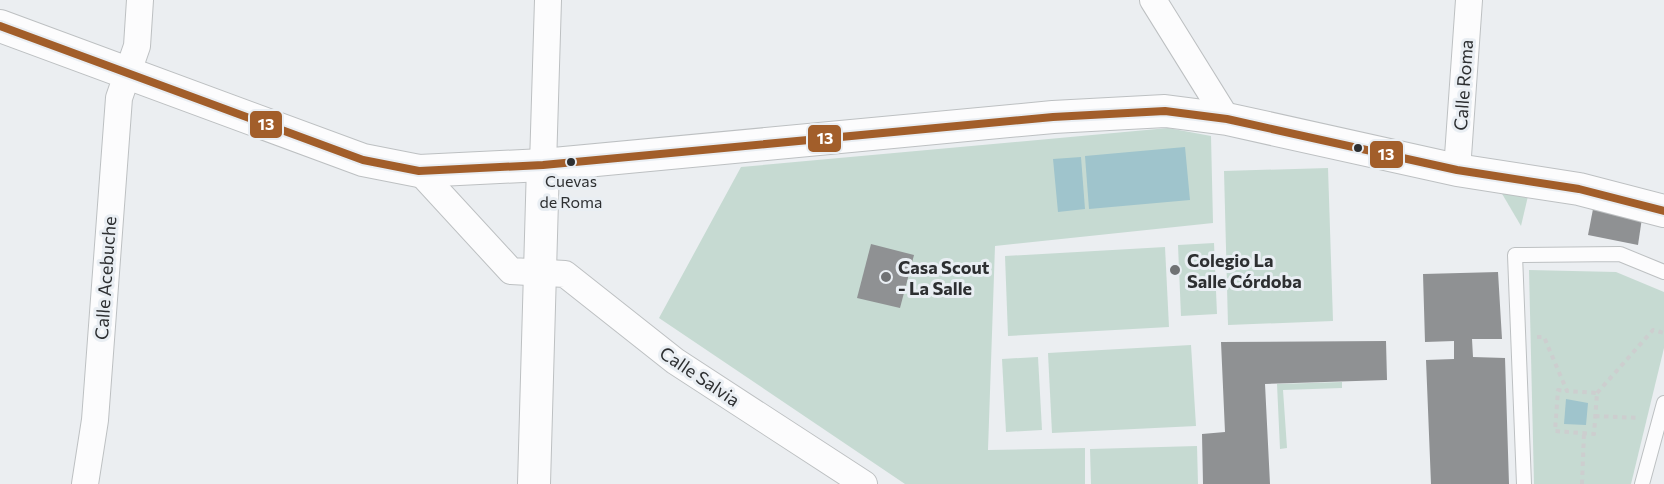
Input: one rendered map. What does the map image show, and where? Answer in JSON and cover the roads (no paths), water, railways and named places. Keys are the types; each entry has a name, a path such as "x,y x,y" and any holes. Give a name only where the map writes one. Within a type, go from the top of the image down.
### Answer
{"street":[{"name":"Calle Acebuche","path":"85,484 95,420 118,98 136,46 140,0"},
{"path":"534,484 549,0"},
{"path":"1153,0 1227,119"},
{"name":"Calle Roma","path":"1457,170 1468,0"},
{"path":"0,26 363,160 419,171 543,165 1053,117 1165,111 1227,119 1457,170 1579,189 1664,211"},
{"name":"Calle Salvia","path":"419,171 511,271 565,274 675,361 864,484"}],"lane":[{"path":"1524,484 1515,255 1620,254 1664,272"},
{"path":"1642,484 1664,403"}],"water":[{"path":"1185,147 1190,200 1089,209 1085,156"},
{"path":"1081,157 1085,209 1058,212 1053,159"},
{"path":"1566,399 1588,403 1586,425 1564,424"}],"place":[{"name":"Cuevas de Roma","path":"571,162"},
{"name":"Colegio La Salle Córdoba","path":"1175,270"},
{"name":"Casa Scout - La Salle","path":"886,277"}]}
